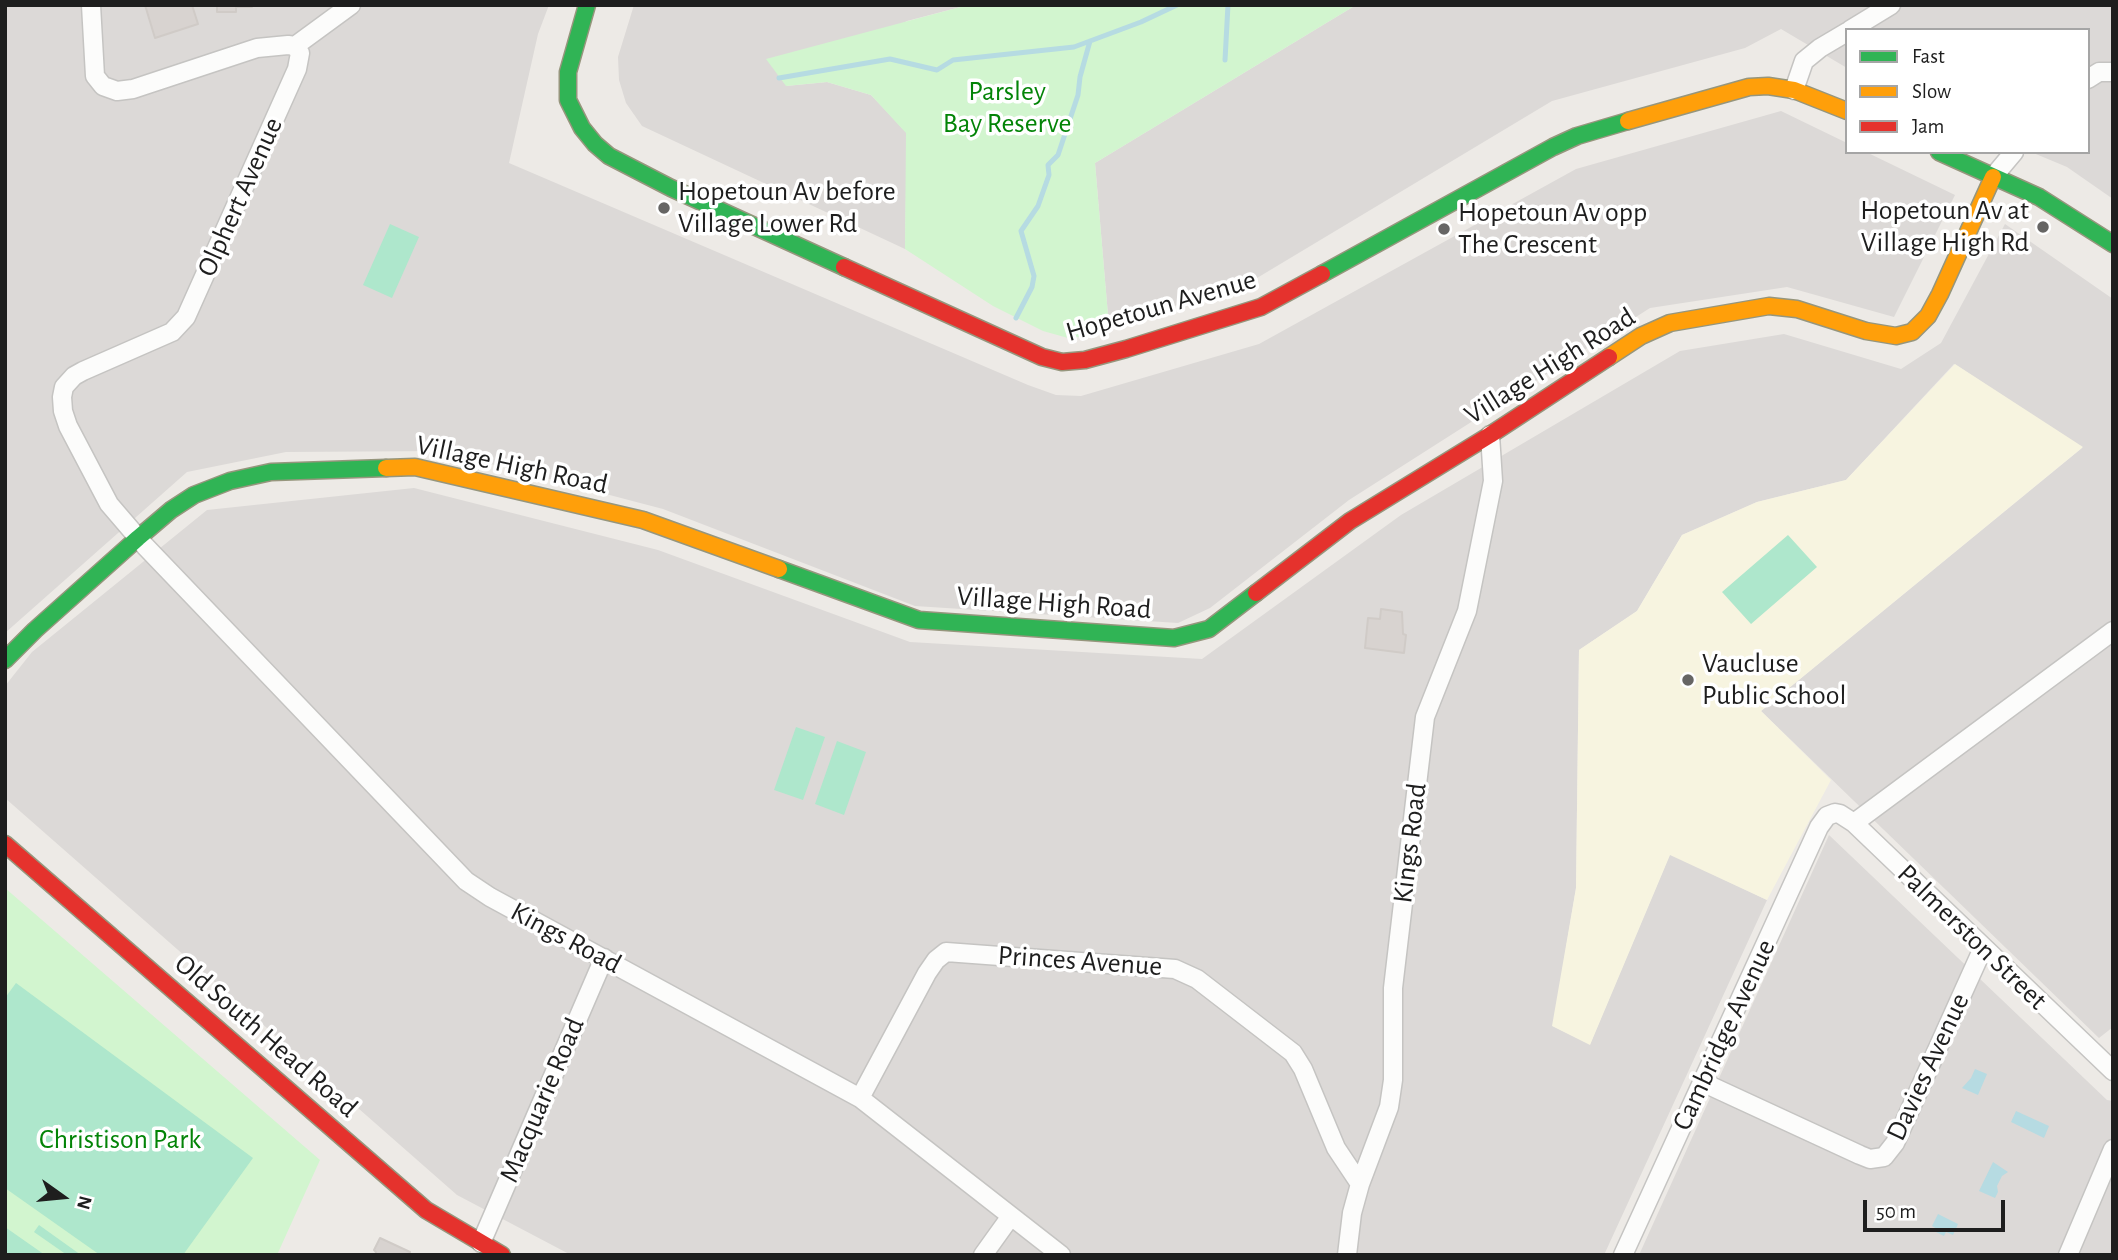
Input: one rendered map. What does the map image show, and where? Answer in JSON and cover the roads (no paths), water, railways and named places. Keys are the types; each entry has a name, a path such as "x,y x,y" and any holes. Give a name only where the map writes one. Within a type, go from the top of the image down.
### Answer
{"street":[{"path":"91,5 95,76 103,86 117,91 133,89 257,48 281,44 295,46 351,5"},
{"name":"Hopetoun Avenue","path":"587,5 572,53 566,87 572,111 582,128 609,156 671,188 982,331 1042,357 1062,362 1077,362 1115,352 1261,307 1553,146 1577,136 1749,87 1768,86 1794,90 1845,110"},
{"path":"1853,28 1891,5"},
{"path":"1794,90 1804,61 1819,48 1845,33"},
{"name":"Olphert Avenue","path":"138,538 109,504 68,426 63,411 64,387 83,371 172,332 186,317 297,69 300,53 295,46"},
{"path":"2090,78 2099,72 2113,72"},
{"path":"1943,154 2055,206 2113,244"},
{"path":"1993,177 2012,154"},
{"name":"Village High Road","path":"5,660 138,538 171,510 194,495 250,475 290,470 415,467 643,520 919,620 1174,638 1209,629 1350,521 1490,435 1641,336 1670,323 1769,306 1797,309 1866,331 1896,336 1912,332 1928,316 1940,294 1993,177"},
{"name":"Kings Road","path":"1347,1255 1352,1213 1360,1184 1389,1107 1393,1080 1393,988 1425,717 1467,611 1493,481 1490,435"},
{"name":"Kings Road","path":"138,538 466,881 490,897 860,1098 1061,1255"},
{"path":"1854,823 2113,631"},
{"name":"Palmerston Street","path":"1827,816 1840,814 1854,823 2113,1071"},
{"name":"Cambridge Avenue","path":"1623,1255 1819,827 1827,816"},
{"name":"Old South Head Road","path":"5,844 426,1210 502,1255"},
{"name":"Davies Avenue","path":"1702,1082 1860,1156 1870,1159 1884,1157 1895,1143 1983,948"},
{"name":"Princes Avenue","path":"860,1098 927,973 946,952 1175,969 1187,972 1197,979 1293,1054 1303,1069 1336,1148 1360,1184"},
{"name":"Macquarie Road","path":"481,1243 604,958"},
{"path":"2068,1255 2113,1149"},
{"path":"983,1255 1011,1216"}],"water":[{"path":"1975,1069 1987,1074 1978,1095 1962,1088"},
{"path":"2016,1111 2049,1126 2044,1138 2011,1122"},
{"path":"1993,1162 2008,1172 2002,1176 1997,1186 1995,1198 1979,1191"},
{"path":"1938,1214 1958,1224 1953,1235 1946,1232 1944,1236 1936,1232 1937,1229 1932,1226"}],"waterway":[{"path":"779,78 890,59 937,70 953,60 1074,47 1141,22 1177,5"},
{"path":"1225,60 1228,5"},
{"path":"1016,318 1032,287 1034,276 1021,231 1038,206 1049,175 1048,165 1058,155 1078,95 1090,41"}],"place":[{"name":"Hopetoun Av before Village Lower Rd","path":"664,208"},
{"name":"Hopetoun Av at Village High Rd","path":"2043,227"},
{"name":"Hopetoun Av opp The Crescent","path":"1444,229"},
{"name":"Vaucluse Public School","path":"1688,680"}],"park label":[{"name":"Parsley Bay Reserve","path":"1007,108"},
{"name":"Christison Park","path":"120,1140"}]}
